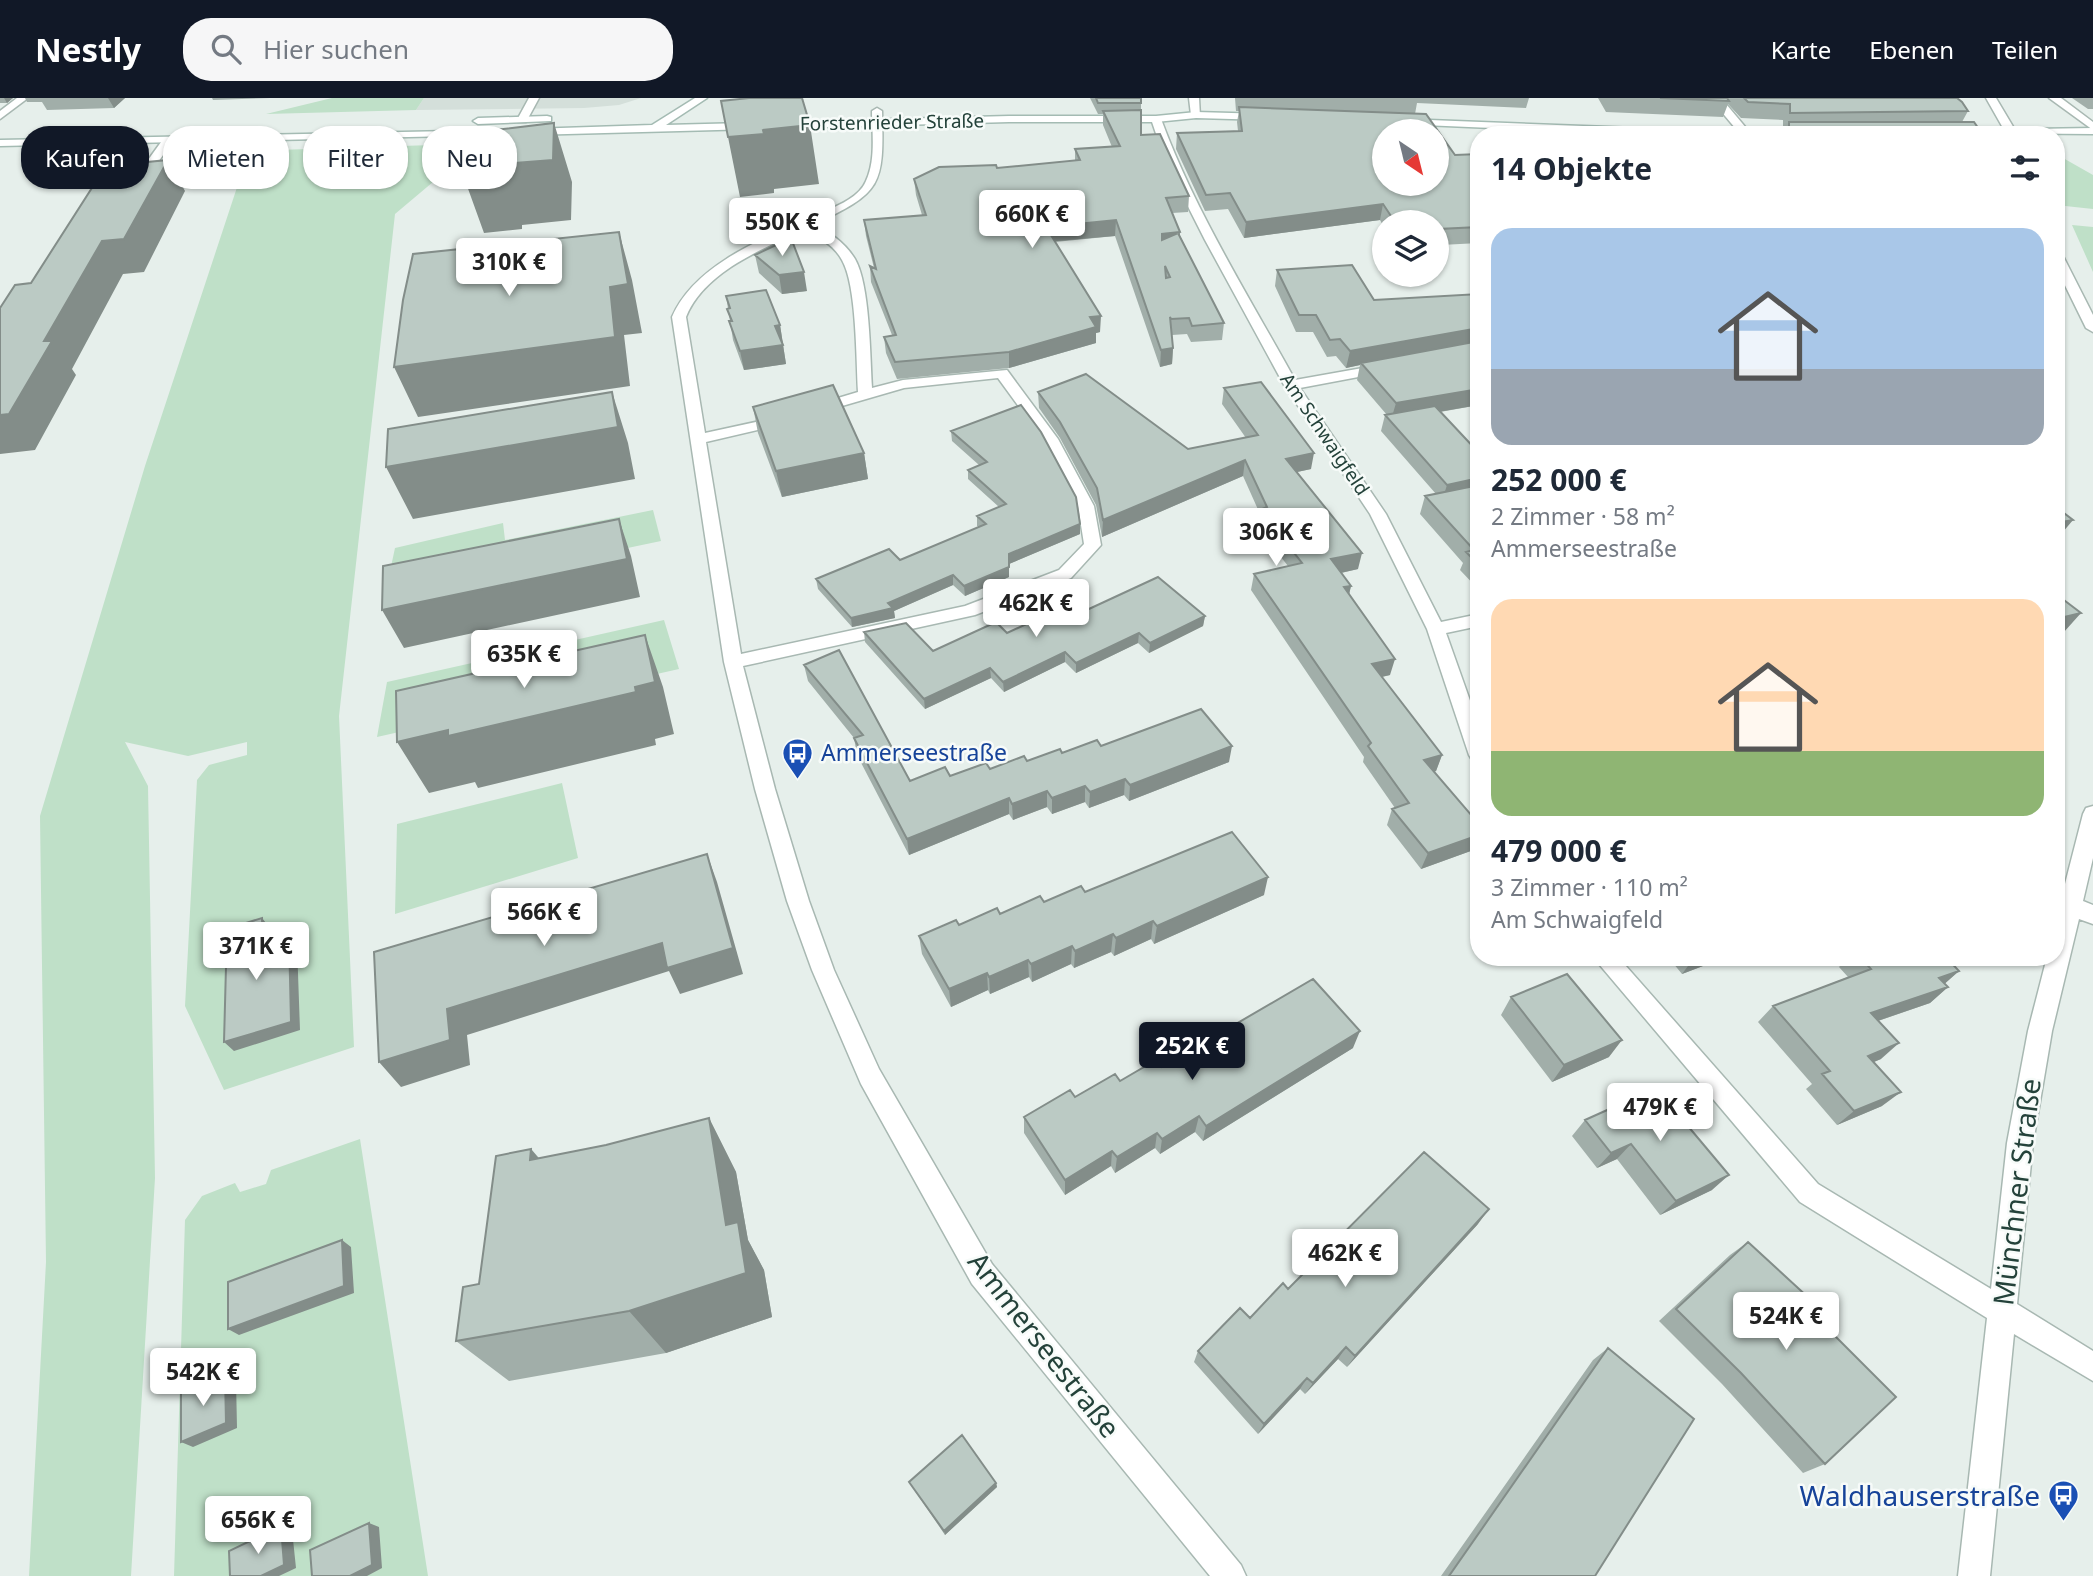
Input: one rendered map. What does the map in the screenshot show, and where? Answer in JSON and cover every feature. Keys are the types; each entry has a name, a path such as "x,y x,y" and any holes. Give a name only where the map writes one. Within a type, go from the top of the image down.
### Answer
{"street":[{"path":"0,116 23,98"},
{"path":"522,120 534,98"},
{"path":"652,129 658,116 679,98"},
{"path":"652,129 677,116 702,98"},
{"path":"1194,98 1196,116"},
{"path":"1715,98 1740,126"},
{"path":"1991,98 2007,126"},
{"path":"2054,98 2093,129"},
{"name":"Forstenrieder Straße","path":"289,136 652,129 877,116 1093,109 1161,110 1196,116"},
{"name":"Forstenrieder Straße","path":"840,111 877,116 1274,118"},
{"path":"644,117 765,113"},
{"name":"Ammerseestraße","path":"877,116 876,161 871,185 854,201 803,225 707,279 691,292 680,307 679,317 697,439 733,662 765,789 798,901 822,970 870,1076 982,1274 1230,1576"},
{"path":"149,128 576,118"},
{"name":"Am Schwaigfeld","path":"1156,119 1172,163 1211,240 1291,385 1378,514 1436,629 1470,729"},
{"path":"1449,123 1516,126"},
{"path":"2065,131 2093,129"},
{"name":"Forstenrieder Straße","path":"0,143 163,139"},
{"path":"149,166 163,146"},
{"path":"803,225 824,233 851,261 865,394"},
{"path":"2065,280 2093,328"},
{"path":"1291,385 1394,366"},
{"path":"697,439 797,415 903,384 1002,373 1050,439 1086,506 1093,545 1065,574 969,611 733,662"},
{"path":"1436,629 1470,622"},
{"name":"Münchner Straße","path":"2065,957 2081,910 2093,814"},
{"path":"1612,966 1809,1193 2093,1367"},
{"name":"Münchner Straße","path":"1974,1576 2020,1143 2040,1031 2062,966"}],"shaded area":[{"path":"424,98 641,98 619,105 584,108 416,110"}],"green space":[{"path":"332,98 424,98 416,110 266,114"},
{"path":"422,145 422,189 425,189 395,214 339,716 354,1047 224,1090 185,1006 197,780 209,765 247,755 247,742 188,756 125,742 148,786 155,1178 131,1576 29,1576 46,1262 40,816 145,466 236,189 289,189 289,150 303,149 303,189 408,189 408,146"},
{"path":"2065,159 2093,175 2093,209 2065,206"},
{"path":"2072,225 2093,227 2093,272"},
{"path":"653,510 661,541 384,599 395,548 503,523 505,540"},
{"path":"664,620 679,669 377,737 387,682"},
{"path":"562,783 578,858 395,914 397,824"},
{"path":"360,1139 428,1576 174,1576 185,1220 202,1196 235,1183 240,1192 266,1184 271,1170"}],"building":[{"path":"802,98 810,125 763,130 764,134 728,137 721,101"},
{"path":"1096,98 1141,98 1141,103 1098,103"},
{"path":"1660,98 1727,98 1729,101"},
{"path":"1744,98 1957,98 1968,111 1790,113 1790,104 1748,102"},
{"path":"1239,107 1426,114 1430,119 1372,119 1372,196 1449,196 1449,147 1455,155 1470,154 1470,227 1449,228 1449,210 1387,210 1383,204 1246,222 1230,193 1206,195 1177,133 1242,131"},
{"path":"1141,110 1141,135 1160,134 1189,196 1166,198 1180,232 1162,234 1162,240 1178,233 1224,323 1192,326 1189,318 1170,317 1173,348 1161,350 1116,220 1046,227 1101,316 1090,317 1096,327 1009,352 895,362 884,337 896,335 870,266 876,269 864,220 926,215 914,179 939,167 996,165 997,168 1080,160 1075,149 1120,146 1103,111"},
{"path":"1789,122 1974,122 1977,126 1789,126"},
{"path":"554,123 553,160 517,163 517,127"},
{"path":"163,160 163,169 124,239 102,241 44,341 52,341 9,414 0,415 0,308 15,285 31,283 91,189 149,189 149,162"},
{"path":"619,232 628,284 610,287 615,337 394,367 403,300 413,254"},
{"path":"791,238 804,272 779,275 755,255"},
{"path":"1352,265 1374,300 1470,295 1470,330 1350,351 1340,339 1330,340 1316,315 1299,315 1277,270"},
{"path":"766,290 780,325 775,326 783,345 740,351 729,321 732,321 726,296"},
{"path":"1470,343 1470,391 1396,403 1361,363"},
{"path":"1086,374 1188,449 1258,435 1224,388 1261,382 1314,453 1286,459 1362,553 1331,559 1351,586 1344,587 1395,659 1372,664 1442,755 1424,760 1470,814 1470,838 1428,853 1392,809 1409,803 1368,746 1371,743 1254,574 1302,563 1260,510 1267,507 1245,460 1103,520 1097,488 1060,422 1038,392"},
{"path":"833,385 864,453 776,471 753,407"},
{"path":"612,392 618,427 386,467 388,429"},
{"path":"1021,405 1041,432 1076,497 1080,524 1009,554 1009,567 964,586 953,575 888,603 893,608 851,618 816,579 889,549 900,560 986,524 977,516 1006,504 968,470 987,462 951,431"},
{"path":"1435,406 1470,443 1470,480 1447,485 1385,415"},
{"path":"1470,487 1470,546 1425,496"},
{"path":"619,519 627,559 382,610 383,566"},
{"path":"1158,577 1205,616 1150,643 1139,633 1076,663 1065,652 1003,682 990,668 924,699 864,632 906,623 933,651 996,622 1007,633 1066,606 1076,615"},
{"path":"2065,601 2081,613 2065,617"},
{"path":"645,635 655,682 635,687 636,692 448,736 448,730 397,742 396,691"},
{"path":"839,650 910,781 945,767 950,776 986,763 990,769 1024,756 1027,761 1060,749 1062,753 1097,740 1101,746 1201,709 1232,746 1130,785 1125,779 1090,792 1085,786 1052,798 1047,791 1012,804 1009,798 907,839 854,738 863,735 804,665"},
{"path":"1232,832 1268,877 1157,926 1153,921 1116,938 1113,934 1075,951 1072,946 1031,964 1028,960 989,977 987,973 949,989 919,936 956,920 959,925 997,908 1000,914 1040,896 1044,902 1081,886 1085,892"},
{"path":"707,854 733,948 667,968 662,943 447,1009 450,1040 379,1062 374,952"},
{"path":"262,918 263,945 289,936 291,1022 224,1042 227,929"},
{"path":"1868,966 1954,966 1959,971 1939,978 1948,987 1871,1013 1899,1043 1868,1056 1901,1092 1854,1111 1822,1074 1830,1071 1773,1006 1871,969"},
{"path":"1567,974 1622,1040 1564,1065 1511,997"},
{"path":"1313,979 1360,1031 1206,1126 1199,1116 1162,1139 1157,1133 1117,1157 1112,1151 1065,1180 1024,1117 1070,1090 1075,1097 1115,1074 1120,1081 1156,1060 1162,1067"},
{"path":"1656,1088 1729,1175 1676,1201 1631,1144 1611,1153 1585,1120"},
{"path":"709,1118 726,1225 738,1222 746,1273 629,1311 456,1341 463,1287 479,1284 496,1156 531,1149 530,1160 606,1145"},
{"path":"1424,1152 1489,1209 1355,1356 1346,1347 1313,1383 1307,1378 1264,1424 1198,1351 1240,1308 1250,1318 1283,1283 1288,1289"},
{"path":"342,1240 344,1286 228,1329 228,1282"},
{"path":"1748,1242 1810,1299 1804,1305 1896,1397 1825,1464 1741,1373 1676,1309"},
{"path":"1608,1348 1694,1419 1595,1576 1449,1576"},
{"path":"225,1375 226,1423 181,1442 181,1392"},
{"path":"962,1435 996,1483 944,1531 909,1482"},
{"path":"369,1523 372,1565 350,1576 312,1576 310,1550"},
{"path":"281,1526 284,1565 261,1576 230,1576 229,1551"}],"place":[{"name":"Ammerseestraße","path":"798,780"},
{"name":"Waldhauserstraße","path":"2063,1523"}]}
